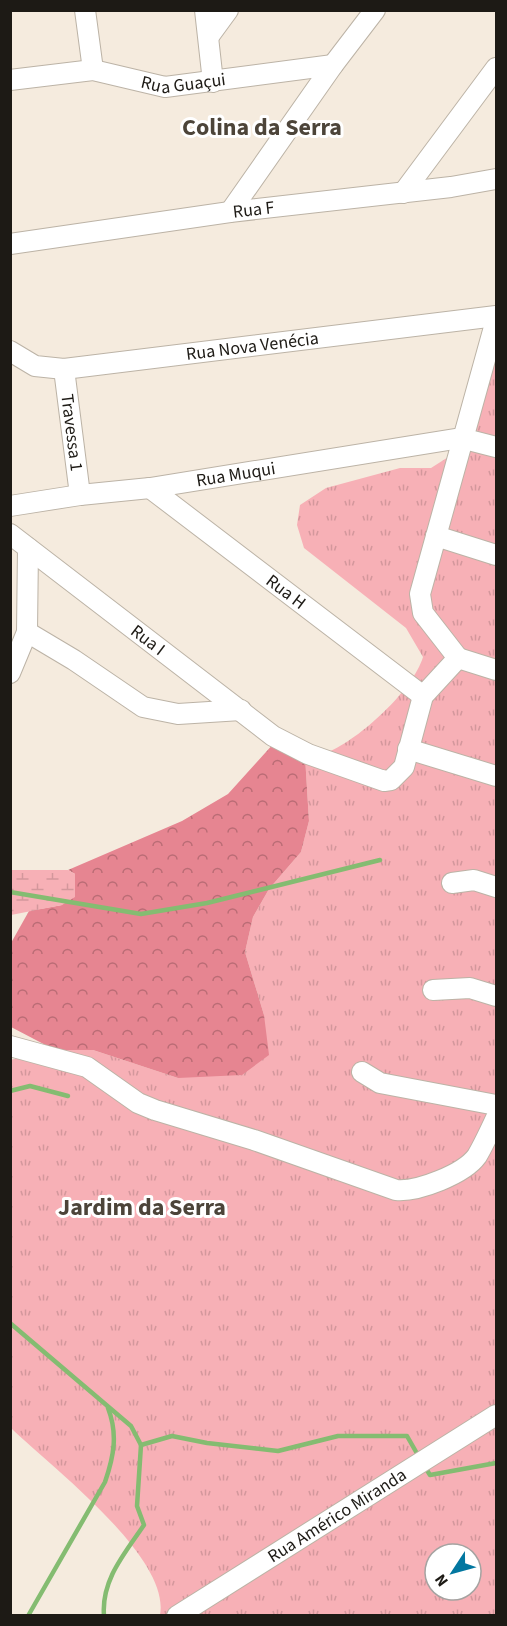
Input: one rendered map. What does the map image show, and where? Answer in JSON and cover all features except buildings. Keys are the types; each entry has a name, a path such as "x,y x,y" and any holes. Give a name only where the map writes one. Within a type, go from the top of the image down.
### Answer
{"street":[{"path":"10,80 93,70 85,10"},
{"path":"205,10 213,82"},
{"path":"209,36 228,10"},
{"path":"230,212 333,64 375,10"},
{"name":"Rua Guaçui","path":"93,70 155,87 213,82 333,64"},
{"path":"403,193 496,68"},
{"name":"Rua F","path":"10,244 230,212 403,193 496,179"},
{"path":"496,318 420,594 423,613 458,658 496,670"},
{"name":"Rua Nova Venécia","path":"10,351 35,366 64,369 496,318"},
{"name":"Travessa 1","path":"64,369 80,495"},
{"path":"462,438 496,447"},
{"name":"Rua Muqui","path":"10,506 80,495 150,488 462,438"},
{"name":"Rua H","path":"150,488 423,696"},
{"name":"Rua I","path":"10,534 288,745 384,781 397,777 404,767 408,749"},
{"path":"436,536 496,555"},
{"path":"10,673 27,632 28,548"},
{"path":"27,632 74,660 143,707 178,714 241,710"},
{"path":"458,658 423,696 408,749 496,776"},
{"path":"452,883 474,880 496,887"},
{"path":"433,990 470,988 496,996"},
{"path":"10,1046 87,1067 138,1103 155,1110 254,1140 396,1190 420,1188 466,1166 476,1156 496,1118"},
{"path":"362,1072 380,1083 496,1105"},
{"name":"Rua Américo Miranda","path":"177,1616 496,1415"}],"green space":[{"path":"496,339 496,1615 160,1615 158,1592 147,1567 128,1540 78,1489 11,1428 10,1060 55,1050 93,1050 178,1078 264,1015 245,952 253,917 269,889 301,852 309,821 305,756 328,752 341,746 369,725 397,698 417,670 423,657 406,628 304,548 297,525 300,505 326,488 400,468 431,468 453,454"},
{"path":"275,742 305,756 309,821 301,852 269,889 253,917 245,952 264,1015 269,1055 242,1075 178,1078 93,1050 55,1050 11,1027 11,943 29,911 62,905 75,874 68,870 182,821 228,794"},
{"path":"10,870 68,870 75,874 75,897 62,905 11,915"}],"waterway":[{"path":"10,892 141,914 207,903 380,860"},
{"path":"10,1091 30,1086 68,1096"},
{"path":"10,1323 131,1426 141,1445 137,1506 144,1525 110,1579 104,1603 104,1616"},
{"path":"28,1616 105,1482 114,1445 113,1427 108,1408"},
{"path":"141,1445 172,1436 207,1443 278,1451 338,1436 407,1436 419,1457"},
{"path":"425,1467 430,1475 496,1463"}],"district":[{"name":"Colina da Serra","path":"262,127"},
{"name":"Jardim da Serra","path":"142,1207"}]}
